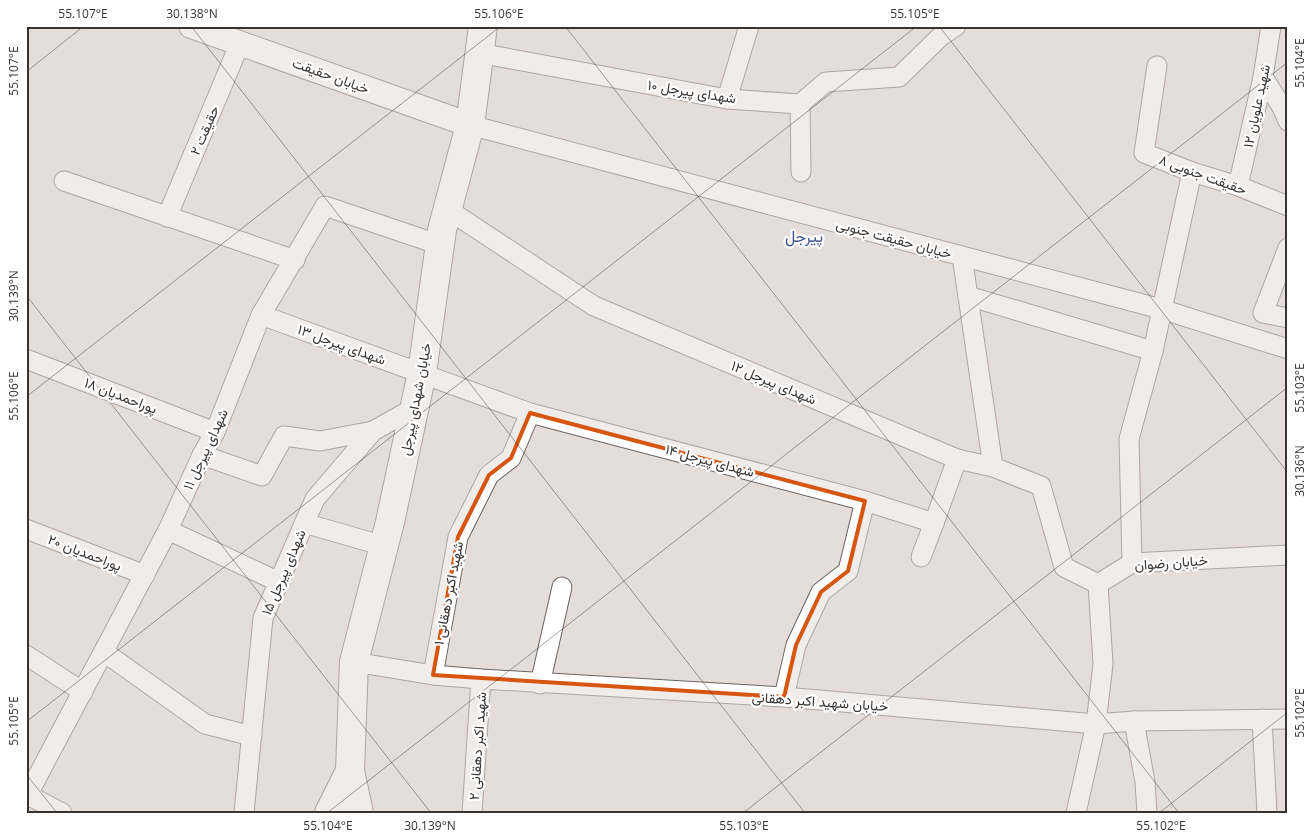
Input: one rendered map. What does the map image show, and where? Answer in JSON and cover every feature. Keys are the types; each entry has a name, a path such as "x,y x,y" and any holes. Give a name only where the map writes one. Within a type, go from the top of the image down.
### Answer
{"main road":[{"name":"خیابان شهدای پیرجل","path":"350,771 354,662 384,546 422,373 442,230 470,125 483,26"},
{"path":"329,813 350,771"},
{"path":"350,771 359,813"}],"street":[{"name":"خیابان حقیقت","path":"192,26 470,125"},
{"path":"727,99 748,26"},
{"path":"801,172 800,104 826,82 899,77 941,36 956,26"},
{"name":"شهید علویان ۱۲","path":"1238,186 1263,77 1271,26"},
{"name":"حقیقت ۲","path":"167,217 240,43"},
{"name":"شهدای پیرجل ۱۰","path":"479,53 727,99 800,104"},
{"name":"حقیقت جنوبی ۸","path":"1157,66 1144,153 1288,206"},
{"path":"1263,77 1282,107 1288,121"},
{"name":"خیابان حقیقت جنوبی","path":"470,125 1161,309 1288,349"},
{"path":"1132,563 1129,440 1153,351 1192,172"},
{"path":"64,181 295,260"},
{"name":"شهدای پیرجل ۱۱","path":"27,797 168,530 202,455 215,432 261,315 325,206 440,245"},
{"name":"شهدای پیرجل ۱۲","path":"447,209 594,306 957,459 993,467 1041,486 1064,567 1098,584"},
{"path":"1288,248 1263,313 1288,318"},
{"path":"962,256 993,467"},
{"path":"968,296 1153,351"},
{"name":"شهدای پیرجل ۱۳","path":"261,315 422,373"},
{"name":"پوراحمدیان ۱۸","path":"26,359 215,432"},
{"name":"شهدای پیرجل ۱۴","path":"422,373 530,412 865,501 934,523"},
{"name":"شهدای پیرجل ۱۵","path":"244,813 263,618 278,582 315,499 373,431 414,408"},
{"name":"شهید اکبر دهقانی ۱","path":"432,675 458,537 489,475 511,458 530,412"},
{"path":"202,455 262,476 284,436 320,442 373,431"},
{"path":"921,557 957,459"},
{"path":"784,697 796,645 822,592 848,571 865,501"},
{"path":"304,523 384,546"},
{"name":"پوراحمدیان ۲۰","path":"26,529 145,575"},
{"path":"168,530 278,582"},
{"name":"خیابان رضوان","path":"1098,584 1132,563 1288,555"},
{"path":"1076,813 1096,724 1103,664 1098,584"},
{"path":"540,684 562,587"},
{"path":"104,652 205,724 252,736"},
{"path":"26,655 83,692"},
{"name":"خیابان شهید اکبر دهقانی","path":"354,662 432,675 540,684 784,697 1096,724 1134,721 1288,719"},
{"name":"شهید اکبر دهقانی ۲","path":"472,813 481,679"},
{"path":"1262,719 1267,813"},
{"path":"1134,721 1145,782 1147,813"},
{"path":"27,797 62,813"}],"highlighted area":[{"path":"530,413 865,501 848,571 821,592 796,645 784,697 433,675 458,537 489,475 511,458"}],"district":[{"name":"پیرجل","path":"804,236"}]}
